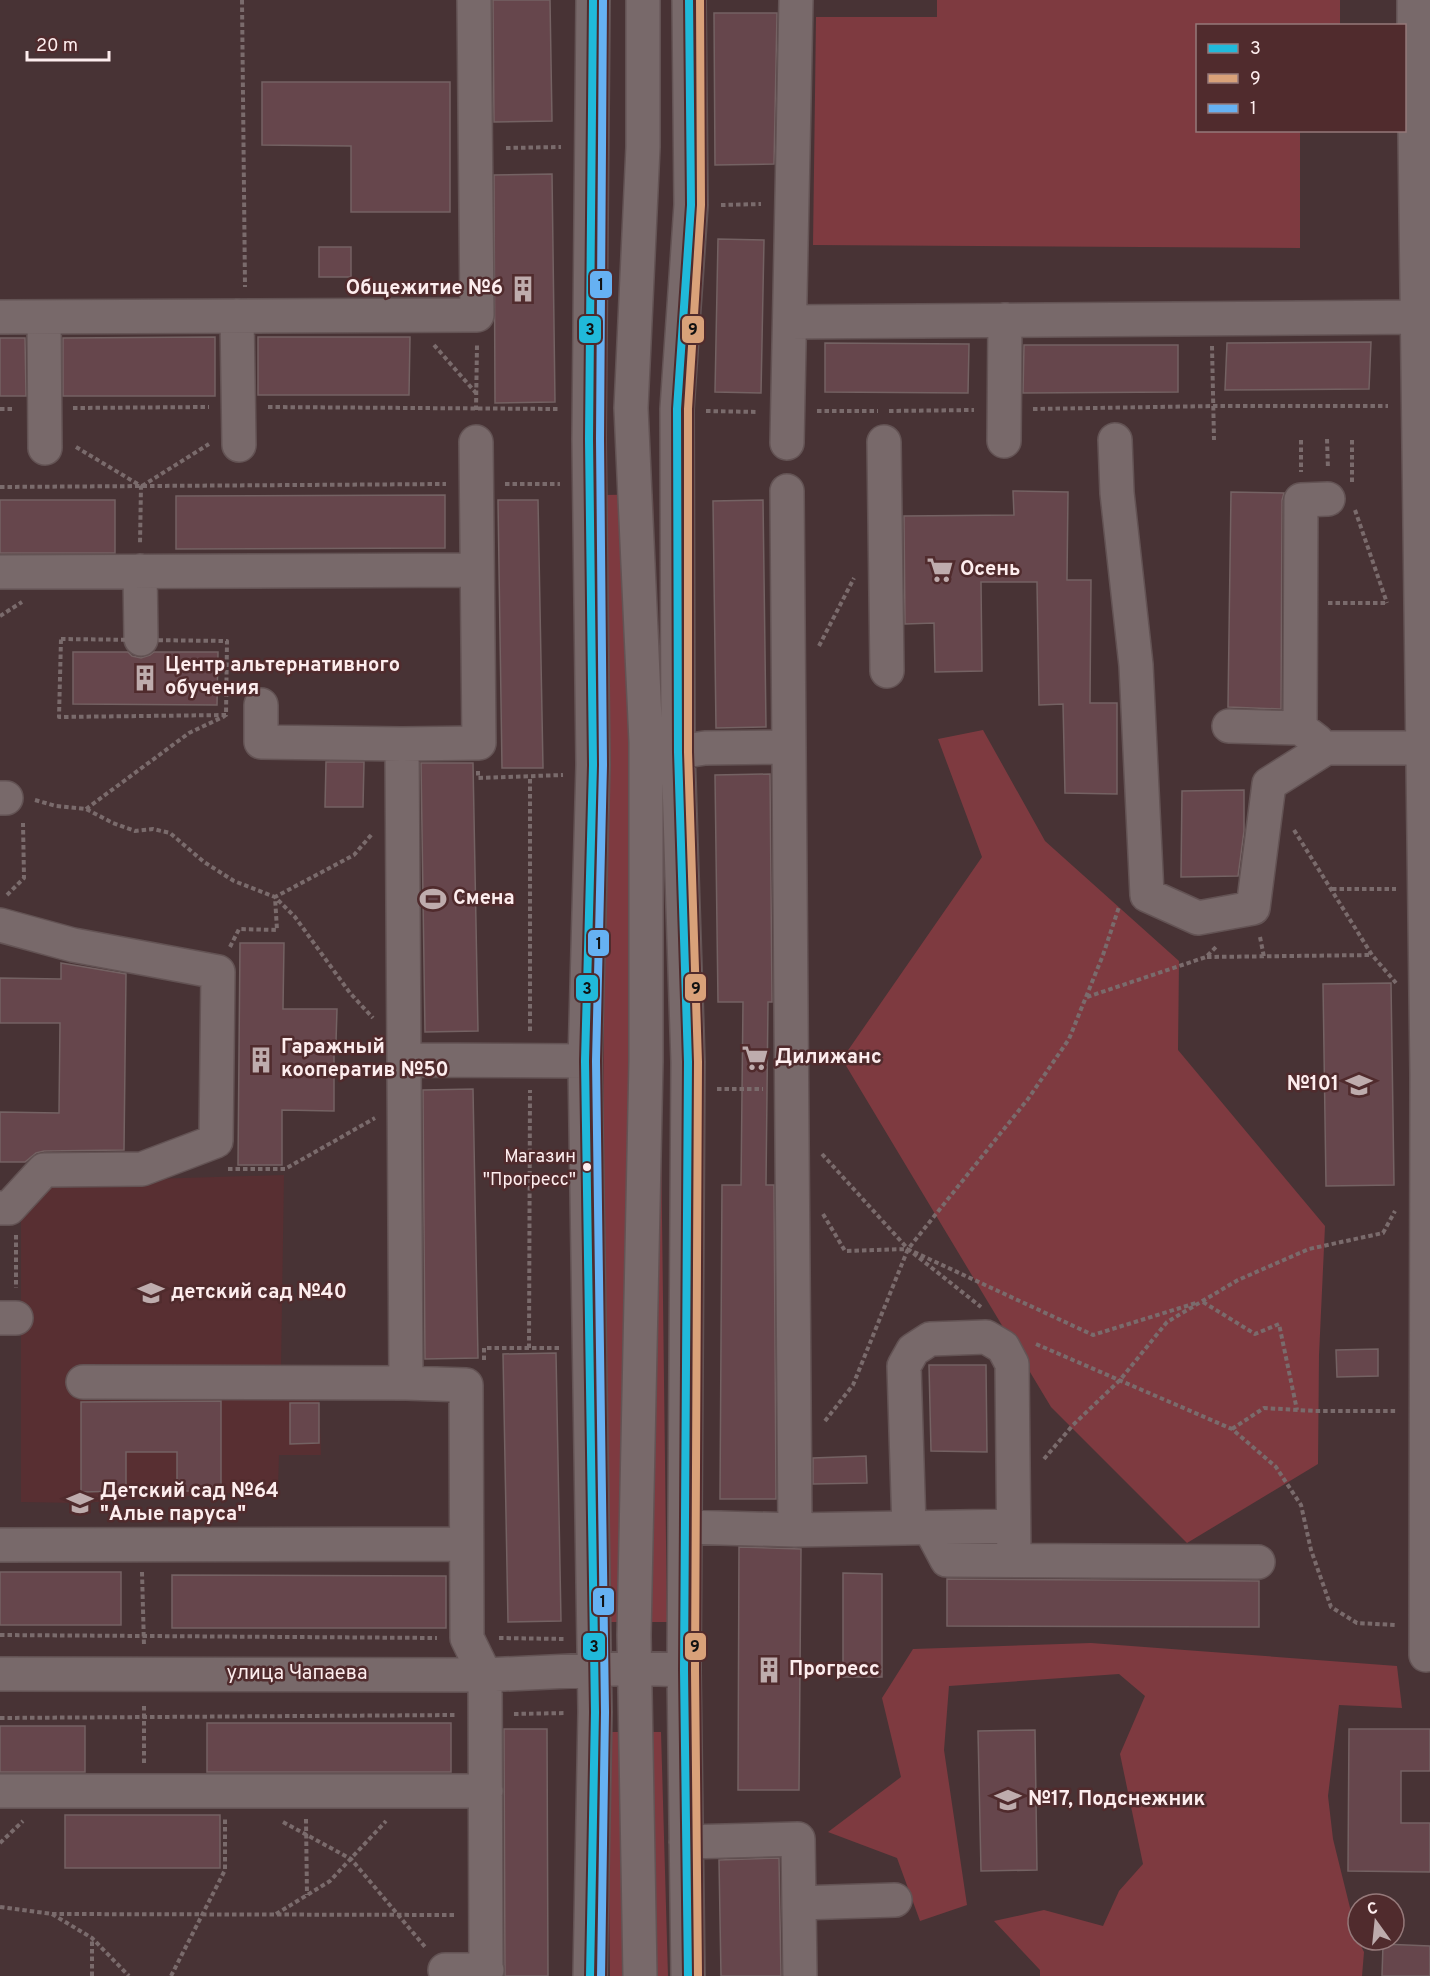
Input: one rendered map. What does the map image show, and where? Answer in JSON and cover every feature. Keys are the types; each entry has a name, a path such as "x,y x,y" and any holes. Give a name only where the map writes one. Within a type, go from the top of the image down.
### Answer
{"street":[{"path":"0,317 477,315 474,0"},
{"path":"590,1976 595,1669 585,1061 593,765 589,409 593,0"},
{"path":"640,1976 634,1668 646,1061 646,754 631,408 644,147 643,0"},
{"path":"688,1976 684,1670 688,1062 678,752 677,409 691,205 689,0"},
{"path":"787,427 796,0"},
{"path":"1414,0 1422,54 1417,317 1420,603 1426,748 1424,888 1426,1641"},
{"path":"239,425 241,316"},
{"path":"44,317 45,428"},
{"path":"790,322 1417,317"},
{"path":"1004,425 1005,320"},
{"path":"1116,440 1117,493 1136,665 1147,895 1198,918 1253,908 1269,784 1326,748 1426,748"},
{"path":"261,705 261,742 479,744 476,442"},
{"path":"884,442 887,671"},
{"path":"787,491 795,1530"},
{"path":"1300,728 1301,500 1341,493"},
{"path":"0,572 477,570"},
{"path":"140,571 141,639"},
{"path":"1229,726 1300,728 1326,748"},
{"path":"402,744 406,1383"},
{"path":"678,752 705,748 789,747"},
{"path":"0,925 73,945 218,972 216,1141 142,1169 44,1170 8,1205"},
{"path":"404,1060 585,1061"},
{"path":"1014,1560 1012,1364 1003,1347 986,1337 930,1339 913,1350 904,1366 920,1528 947,1560 1258,1562"},
{"path":"83,1382 466,1385 468,1638 485,1674 487,1973 445,1970"},
{"path":"685,1527 795,1530 1013,1526"},
{"path":"0,1545 466,1544"},
{"name":"улица Чапаева","path":"0,1674 485,1674 634,1668 684,1670"},
{"path":"0,1791 486,1791"},
{"path":"686,1842 798,1839 800,1976"},
{"path":"799,1903 895,1900"}],"path":[{"path":"241,316 242,0"},
{"path":"691,205 792,204"},
{"path":"408,315 476,393"},
{"path":"476,442 477,315"},
{"path":"1212,319 1214,440"},
{"path":"677,409 702,411 787,427 1004,425 1213,406 1418,406"},
{"path":"0,409 45,428 141,486"},
{"path":"45,428 239,425 476,409 589,409"},
{"path":"141,486 239,425"},
{"path":"1327,439 1341,493 1387,603"},
{"path":"1341,493 1352,439"},
{"path":"1301,440 1301,479"},
{"path":"0,487 567,484"},
{"path":"140,571 141,486"},
{"path":"817,648 859,569"},
{"path":"1301,603 1420,603"},
{"path":"61,639 227,641 226,715 59,717 61,639"},
{"path":"86,808 189,733 226,715"},
{"path":"478,778 570,775"},
{"path":"0,902 24,878 10,797 56,806 86,808 113,823 135,831 153,829 170,833 204,862 234,881 275,897 295,917 350,993 374,1019"},
{"path":"275,897 354,855 402,799"},
{"path":"1291,824 1372,955 1426,1018"},
{"path":"1331,889 1424,888"},
{"path":"218,972 239,929 277,930 275,897"},
{"path":"819,1430 853,1385 908,1249 1028,1099 1069,1039 1103,955 1121,902"},
{"path":"1206,957 1222,941"},
{"path":"1086,997 1206,957 1372,955"},
{"path":"716,1080 717,1089 792,1103 839,1175 908,1249 983,1309"},
{"path":"223,1169 285,1169 404,1101"},
{"path":"1043,1460 1073,1425 1120,1380 1167,1322 1238,1280 1309,1249 1383,1233 1400,1203"},
{"path":"8,1205 8,1318"},
{"path":"821,1211 844,1251 908,1249 1093,1335 1202,1301 1255,1334 1279,1324 1297,1410"},
{"path":"1035,1344 1232,1429 1276,1467 1301,1505 1311,1550 1331,1607 1357,1623 1426,1641"},
{"path":"466,1385 484,1386 484,1348 564,1348"},
{"path":"1232,1429 1264,1408 1426,1411"},
{"path":"0,1635 577,1639"},
{"path":"0,1719 577,1713"},
{"path":"171,1976 225,1870 226,1790"},
{"path":"306,1791 307,1895"},
{"path":"275,1915 330,1881 414,1791"},
{"path":"276,1818 351,1859 445,1970"},
{"path":"0,1907 52,1914 486,1915"},
{"path":"52,1914 93,1938 129,1976"},
{"path":"92,1976 93,1938"}],"shaded area":[{"path":"937,0 1340,0 1340,24 1196,24 1196,132 1300,132 1300,248 813,245 816,17 937,17"},
{"path":"653,494 667,1622 601,1622 606,495"},
{"path":"983,730 1045,841 1179,961 1178,1050 1325,1226 1319,1355 1318,1464 1187,1543 1051,1407 842,1059 982,857 938,739"},
{"name":"детский сад №40","path":"284,1175 281,1367 318,1368 321,1455 279,1455 278,1488 80,1503 21,1502 21,1217 52,1182"},
{"path":"1091,1643 1397,1666 1402,1708 1339,1705 1328,1796 1333,1839 1346,1892 1346,1952 1364,1952 1362,1976 1040,1976 1040,1970 994,1921 1044,1910 1103,1926 1119,1891 1143,1864 1120,1754 1145,1696 1119,1674 949,1686 944,1750 967,1905 920,1921 897,1858 828,1832 901,1777 882,1698 913,1649"},
{"path":"607,1732 661,1732 668,1976 610,1976"}],"building":[{"path":"493,0 550,0 552,121 494,122"},
{"path":"714,13 777,13 774,164 715,165"},
{"path":"262,82 450,82 450,212 351,212 351,146 262,145"},
{"name":"Общежитие №6","path":"552,174 555,402 495,403 494,175"},
{"path":"718,239 764,240 761,393 715,392"},
{"path":"319,247 351,247 351,277 319,277"},
{"path":"215,337 215,396 63,396 63,338"},
{"path":"258,337 410,337 409,395 258,395"},
{"path":"0,338 25,338 26,396 0,396"},
{"path":"1371,342 1369,389 1225,390 1227,343"},
{"path":"825,343 969,344 968,393 825,392"},
{"path":"1024,345 1178,345 1178,392 1023,393"},
{"path":"1013,491 1068,492 1067,580 1091,580 1090,703 1117,703 1117,794 1065,793 1063,704 1039,705 1037,582 981,582 982,671 935,672 934,623 905,624 904,516 1014,515"},
{"path":"1231,492 1284,493 1282,500 1281,709 1228,707"},
{"path":"445,495 445,548 176,549 176,496"},
{"path":"0,500 115,500 115,553 0,553"},
{"path":"498,500 538,500 543,768 502,768"},
{"path":"763,500 766,727 716,728 713,501"},
{"name":"Центр альтернативного обучения","path":"73,652 128,652 132,656 141,658 154,652 218,652 217,705 73,704"},
{"path":"326,762 364,762 363,807 325,807"},
{"path":"421,763 473,763 478,1031 425,1032"},
{"path":"770,774 772,1002 768,1002 766,1185 774,1185 776,1499 720,1499 722,1185 741,1185 743,1002 718,1002 715,775"},
{"path":"1244,790 1244,831 1238,876 1181,877 1182,791"},
{"name":"Гаражный кооператив №50","path":"240,943 284,943 283,1009 337,1009 336,1042 334,1042 334,1111 282,1110 282,1165 238,1165"},
{"path":"61,963 126,974 124,1150 44,1151 36,1153 25,1162 0,1162 0,1112 59,1113 60,1023 0,1023 0,978 61,979"},
{"name":"№101","path":"1391,983 1394,1185 1326,1186 1323,984"},
{"path":"473,1089 478,1358 425,1359 423,1090"},
{"path":"1378,1349 1378,1376 1337,1377 1336,1350"},
{"path":"556,1353 561,1621 508,1622 503,1354"},
{"path":"929,1365 986,1365 987,1452 931,1451"},
{"path":"221,1401 221,1491 177,1491 177,1452 126,1452 126,1491 81,1492 81,1402"},
{"path":"290,1403 319,1403 319,1443 290,1444"},
{"path":"866,1456 867,1483 813,1484 813,1458"},
{"name":"Прогресс","path":"739,1547 801,1549 799,1790 738,1790"},
{"path":"0,1572 121,1572 121,1625 0,1625"},
{"path":"843,1573 882,1574 882,1677 843,1677"},
{"path":"172,1575 446,1576 446,1628 172,1628"},
{"path":"947,1579 1259,1581 1259,1627 947,1626"},
{"path":"207,1723 451,1723 451,1772 207,1772"},
{"path":"0,1726 85,1726 85,1772 0,1772"},
{"path":"504,1729 547,1729 548,1976 505,1976"},
{"path":"1349,1729 1430,1729 1430,1771 1401,1771 1401,1823 1430,1823 1430,1872 1348,1871"},
{"name":"№17, Подснежник","path":"1035,1730 1037,1870 981,1871 978,1731"},
{"path":"65,1815 220,1815 220,1868 65,1868"},
{"path":"779,1858 781,1976 721,1976 719,1860"},
{"path":"1406,1945 1430,1946 1430,1976 1382,1976 1383,1952 1406,1952"}],"transit line":[{"name":"3","path":"590,1976 595,1712 585,1061 593,765 589,439 593,0"},
{"name":"1","path":"601,1976 605,1712 596,1061 603,765 600,439 603,0"},
{"name":"3","path":"688,1976 684,1670 688,1062 678,752 677,409 691,205 689,0"},
{"name":"9","path":"698,1976 695,1670 698,1062 688,752 688,409 701,205 700,0"}],"place":[{"name":"Общежитие №6","path":"523,289"},
{"name":"Осень","path":"940,570"},
{"name":"Центр альтернативного обучения","path":"145,678"},
{"name":"Смена","path":"433,899"},
{"name":"Дилижанс","path":"755,1058"},
{"name":"Гаражный кооператив №50","path":"261,1060"},
{"name":"№101","path":"1359,1085"},
{"name":"Магазин \"Прогресс\"","path":"587,1167"},
{"name":"детский сад №40","path":"151,1293"},
{"name":"Детский сад №64 \"Алые паруса\"","path":"80,1503"},
{"name":"Прогресс","path":"769,1670"},
{"name":"№17, Подснежник","path":"1008,1800"}]}
